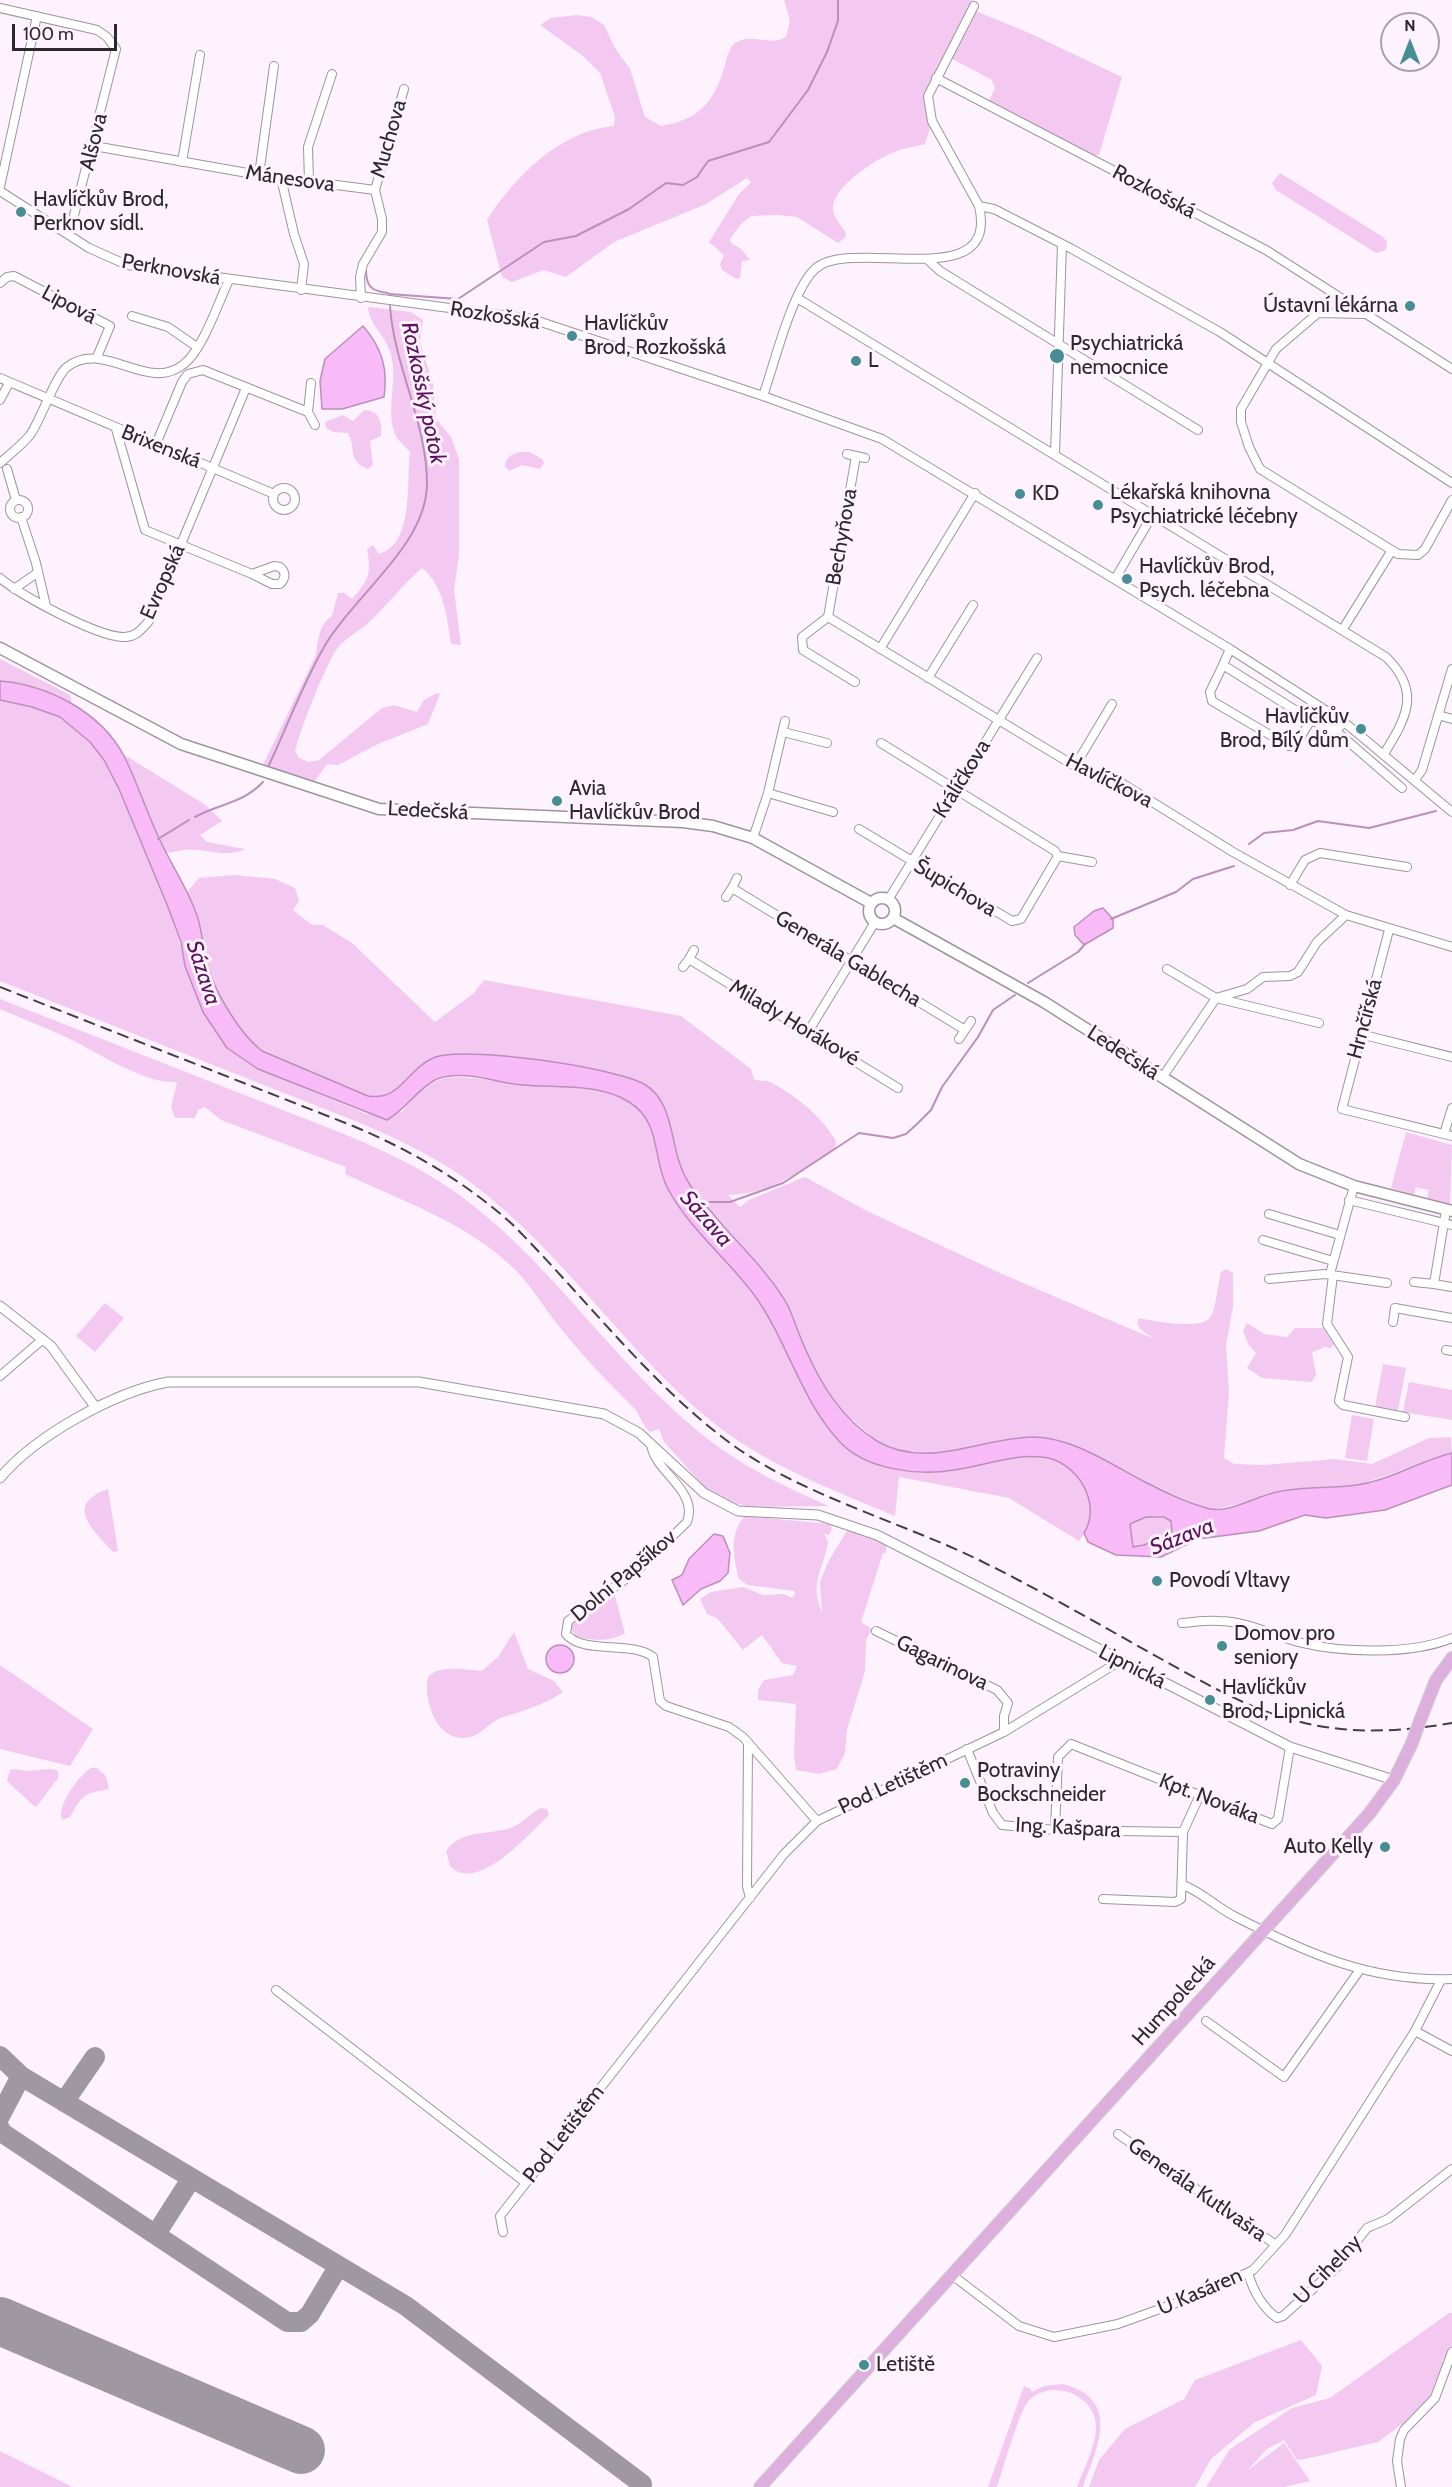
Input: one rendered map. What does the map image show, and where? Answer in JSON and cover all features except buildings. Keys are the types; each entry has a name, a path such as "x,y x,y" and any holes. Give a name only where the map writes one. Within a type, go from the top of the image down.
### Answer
{"main road":[{"name":"Ledečská","path":"0,648 181,744 379,809 683,822 713,826 753,838 871,903"},
{"path":"880,899 888,900 893,906 893,918 883,924 875,922 869,912 871,903 880,899"},
{"name":"Ledečská","path":"893,918 1044,1002 1299,1164 1354,1186 1449,1210"},
{"name":"Humpolecká","path":"759,2487 1370,1814 1394,1780 1412,1743 1436,1680 1452,1658"}],"street":[{"path":"763,396 797,298 815,269 827,261 841,258 927,259 958,255 978,238 982,221 979,206 932,121 928,96 974,6"},
{"path":"0,8 37,15 0,187"},
{"name":"Alšova","path":"37,15 97,30 107,36 116,49 94,146 69,235"},
{"path":"182,162 200,54"},
{"path":"259,175 274,66"},
{"path":"309,182 308,147 332,74"},
{"name":"Rozkošská","path":"936,78 1266,250 1452,369"},
{"name":"Muchova","path":"375,190 404,89"},
{"name":"Mánesova","path":"94,146 259,175 375,190"},
{"path":"281,178 294,234 304,264 301,290"},
{"path":"361,298 360,278 363,264 382,232 382,219 375,190"},
{"name":"Perknovská","path":"0,191 104,256 127,264 361,298"},
{"path":"979,206 994,209 1062,244 1220,332 1452,483"},
{"path":"1055,454 1062,244"},
{"path":"927,259 940,271 1198,430"},
{"name":"Lipová","path":"0,283 7,277 14,276 110,326 97,357"},
{"path":"0,463 29,435 65,368 80,359 97,357 143,372 166,373 184,365 197,347 229,280"},
{"name":"Rozkošská","path":"361,298 532,319 763,396 882,439 975,493 1230,649 1344,722 1452,812"},
{"path":"797,298 1386,657 1402,676 1406,688 1407,712 1384,754"},
{"path":"1366,314 1318,313 1284,341 1267,363 1241,409 1241,422 1249,447 1260,469 1392,550 1409,556 1418,555 1425,549 1452,500"},
{"path":"132,316 168,327 197,347"},
{"path":"156,444 188,374 203,370 308,412"},
{"name":"Brixenská","path":"0,378 49,401 274,494"},
{"path":"0,400 9,383"},
{"path":"310,383 308,412 315,425"},
{"name":"Evropská","path":"0,578 14,589 46,606 106,633 123,637 136,635 149,621 246,388"},
{"path":"116,429 145,530 252,574"},
{"path":"847,454 865,458"},
{"name":"Bechyňova","path":"828,617 856,456"},
{"path":"8,469 16,500 10,510 13,516 21,517 27,513 28,507 24,501 16,500"},
{"path":"880,649 975,493"},
{"path":"1115,579 1153,514"},
{"path":"21,517 46,606"},
{"path":"1343,630 1392,550"},
{"path":"14,589 37,573"},
{"path":"855,682 803,650 802,637 828,617 928,678 973,605"},
{"path":"1230,649 1210,692 1212,701 1289,746 1296,744 1311,720"},
{"name":"Králíčkova","path":"888,900 1037,658"},
{"path":"1223,665 1311,720 1336,731 1402,788"},
{"path":"1415,780 1422,770 1452,669"},
{"name":"Havlíčkova","path":"928,678 1093,777 1116,780 1290,885 1347,915 1389,930 1452,947"},
{"path":"1075,766 1112,704"},
{"path":"1438,715 1452,719"},
{"path":"753,838 768,794 785,721"},
{"path":"1336,731 1344,722"},
{"path":"783,732 827,743"},
{"path":"881,743 1055,851 1058,856 1092,862"},
{"path":"768,794 834,812"},
{"name":"Šupichova","path":"859,829 1008,921 1021,919 1058,856"},
{"path":"1290,885 1305,860 1320,853 1407,867"},
{"path":"726,897 737,878"},
{"name":"Generála Gablecha","path":"732,888 965,1030"},
{"path":"1162,1078 1216,998 1247,989 1263,977 1290,976 1298,972 1317,942 1347,915"},
{"path":"808,1032 875,922"},
{"name":"Hrnčířská","path":"1389,930 1342,1109 1448,1135"},
{"path":"683,968 694,950"},
{"name":"Milady Horákové","path":"688,959 898,1089"},
{"path":"1167,969 1216,998 1319,1023"},
{"path":"959,1039 971,1021"},
{"path":"1360,1034 1452,1057"},
{"path":"1448,1135 1452,1108"},
{"path":"1354,1186 1333,1261 1327,1324 1348,1357 1339,1401 1343,1405 1406,1417"},
{"path":"1349,1200 1448,1224"},
{"name":"Ledečská","path":"1434,1284 1448,1224 1449,1210"},
{"path":"1269,1214 1340,1235"},
{"path":"1263,1240 1333,1261"},
{"path":"1269,1279 1332,1274 1387,1283"},
{"path":"1413,1282 1452,1287"},
{"path":"0,1306 43,1339 96,1408"},
{"path":"1393,1322 1395,1308 1452,1317"},
{"path":"0,1376 43,1339"},
{"name":"Lipnická","path":"0,1478 33,1447 96,1408 145,1386 168,1382 419,1382 604,1414 639,1433 704,1493 738,1511 818,1515 877,1535 1290,1747 1394,1780"},
{"name":"Dolní Papšíkov","path":"651,1444 652,1454 687,1501 689,1517 687,1522 638,1570 568,1621 566,1634 589,1644 649,1654 655,1662 660,1701 666,1706 729,1727 748,1742 817,1821"},
{"path":"1182,1623 1220,1621 1254,1627 1300,1642 1344,1648 1411,1649 1452,1638"},
{"name":"Gagarinova","path":"876,1630 997,1690 1008,1703 1004,1716 1004,1732"},
{"name":"Pod Letištěm","path":"503,2232 500,2216 784,1854 817,1821 1004,1732 1120,1661"},
{"path":"748,1742 747,1886 750,1898"},
{"name":"Kpt. Nováka","path":"1055,1830 1058,1757 1071,1744 1199,1797 1272,1824 1278,1819 1290,1747"},
{"name":"Ing. Kašpara","path":"967,1749 993,1813 1002,1825 1055,1830 1183,1832"},
{"path":"1102,1899 1177,1901 1182,1897 1183,1832 1199,1797"},
{"path":"1183,1886 1265,1930 1359,1971 1390,1977 1452,1979"},
{"path":"1206,2021 1284,2077 1359,1971"},
{"name":"U Kasáren","path":"951,2275 1019,2326 1054,2337 1128,2321 1207,2292 1248,2273 1276,2245 1415,2031 1441,1980"},
{"path":"276,1990 526,2183"},
{"path":"1415,2031 1452,2051"},
{"name":"Generála Kutlvašra","path":"1118,2134 1276,2245"},
{"name":"U Cihelny","path":"1248,2273 1256,2293 1264,2304 1274,2316 1283,2316 1336,2268 1367,2228 1388,2219 1452,2169"},
{"path":"1401,2487 1397,2461 1400,2439 1404,2430 1435,2398 1452,2352"}],"shaded area":[{"path":"784,0 974,0 968,8 1027,32 1122,77 1099,155 1092,155 995,106 989,101 995,88 992,80 945,55 931,81 926,97 925,105 931,125 925,144 901,149 886,156 857,174 840,191 835,199 833,210 846,237 838,243 797,217 751,216 741,224 730,239 731,243 741,249 750,260 742,261 740,278 736,279 722,270 720,264 724,255 709,242 739,194 751,182 747,178 706,204 614,242 566,277 544,270 512,282 502,277 487,220 498,204 525,172 558,146 594,129 614,126 615,117 600,73 583,56 540,25 551,18 577,15 592,17 604,25 615,48 630,69 645,117 661,126 692,116 706,104 717,86 733,45 746,39 774,41 786,37 790,21"},
{"path":"1280,173 1383,237 1387,242 1386,250 1376,253 1276,190 1272,183"},
{"path":"368,307 411,312 423,320 420,342 433,384 436,419 451,437 459,459 459,555 454,590 461,645 451,644 440,593 422,568 367,624 336,650 312,701 295,750 298,757 308,762 319,760 382,708 394,705 417,712 424,700 437,693 440,694 428,724 378,744 338,765 327,764 314,782 263,765 316,655 320,633 324,623 332,616 338,593 344,593 352,599 365,582 369,571 367,549 373,545 379,554 391,548 404,524 408,494 410,452 396,437 392,425 393,372 390,351 371,319"},
{"path":"364,410 374,412 381,426 381,436 370,441 373,465 368,469 361,466 354,458 348,433 333,432 326,428 325,422 343,415 353,421"},
{"path":"520,452 530,452 542,459 544,463 540,469 522,465 509,471 505,467 507,459"},
{"path":"0,659 70,695 72,703 33,687 0,681"},
{"path":"0,700 32,707 60,717 90,742 104,760 119,789 168,907 193,982 258,1069 367,1114 402,1112 412,1098 434,1082 457,1077 516,1084 585,1088 617,1095 630,1102 647,1120 652,1131 663,1178 677,1204 754,1295 775,1329 820,1416 842,1444 871,1462 905,1471 956,1470 999,1460 1032,1456 1053,1459 1063,1464 1079,1479 1089,1498 1090,1523 1079,1541 1009,1498 899,1477 895,1516 799,1475 753,1450 710,1420 653,1367 546,1250 518,1223 474,1185 442,1163 355,1121 0,981"},
{"path":"123,754 204,804 222,821 200,835 207,842 245,849 230,853 191,850 165,852"},
{"path":"235,875 275,879 295,888 299,901 293,910 312,925 323,925 352,943 435,1022 474,993 484,980 681,1016 751,1069 754,1079 770,1082 800,1101 816,1115 836,1141 835,1148 785,1180 743,1194 728,1195 740,1207 749,1200 805,1177 867,1211 1002,1274 1154,1339 1140,1329 1137,1323 1139,1318 1176,1324 1205,1322 1210,1318 1214,1309 1221,1272 1226,1269 1233,1273 1233,1307 1226,1345 1229,1391 1224,1458 1234,1464 1264,1465 1335,1459 1372,1464 1429,1438 1451,1437 1452,1453 1358,1485 1309,1488 1211,1510 1148,1484 1102,1460 1035,1437 932,1454 900,1451 876,1440 832,1402 806,1350 788,1306 769,1276 690,1186 680,1165 667,1113 642,1083 558,1063 484,1054 417,1068 391,1094 382,1098 368,1096 262,1051 245,1035 223,1003 208,969 195,913 186,893 199,878"},
{"path":"0,999 349,1136 430,1176 461,1196 505,1233 561,1290 641,1378 699,1432 730,1455 762,1474 829,1506 750,1507 723,1500 709,1492 664,1442 659,1429 650,1432 646,1428 635,1409 579,1350 518,1273 474,1237 432,1214 345,1174 346,1167 221,1120 205,1107 198,1110 195,1118 175,1118 171,1107 177,1082 153,1079 139,1074 68,1038 0,1009"},
{"path":"1406,1132 1452,1145 1450,1205 1427,1198 1429,1190 1416,1187 1414,1195 1391,1188"},
{"path":"105,1303 124,1318 95,1352 76,1336"},
{"path":"1247,1323 1264,1334 1287,1337 1295,1328 1323,1328 1334,1344 1331,1348 1325,1347 1312,1352 1316,1375 1312,1382 1262,1378 1247,1368 1256,1353 1248,1344 1243,1331"},
{"path":"1383,1364 1406,1368 1398,1411 1375,1407"},
{"path":"1409,1382 1452,1390 1452,1420 1403,1412"},
{"path":"1352,1415 1374,1419 1367,1461 1345,1458"},
{"path":"108,1489 118,1551 113,1552 91,1527 86,1519 85,1510 87,1503 94,1495"},
{"path":"745,1516 830,1524 832,1528 829,1535 824,1533 828,1542 817,1585 818,1602 822,1612 820,1582 828,1562 848,1529 859,1531 886,1544 886,1553 883,1553 861,1622 872,1629 866,1640 865,1671 847,1730 845,1753 837,1769 819,1774 796,1770 794,1755 796,1704 758,1700 758,1690 764,1680 793,1675 797,1666 782,1663 762,1635 743,1650 717,1618 707,1614 700,1599 711,1592 743,1587 763,1595 784,1594 792,1598 795,1594 794,1591 748,1585 739,1579 735,1563 734,1538"},
{"path":"1146,1517 1164,1517 1171,1521 1172,1532 1143,1546 1133,1547 1130,1524"},
{"path":"615,1596 625,1633 614,1638 600,1640 575,1636 569,1624 587,1610"},
{"path":"514,1632 528,1669 554,1681 563,1692 541,1704 497,1720 472,1736 454,1737 445,1732 430,1706 428,1677 439,1670 446,1669 482,1671 498,1657"},
{"path":"0,1665 93,1729 70,1766 0,1749"},
{"path":"91,1768 97,1768 106,1776 109,1789 85,1796 70,1817 62,1820 62,1807 65,1800 81,1777"},
{"path":"10,1770 54,1770 58,1771 58,1779 35,1807 7,1781"},
{"path":"541,1808 547,1809 549,1815 517,1846 489,1867 475,1873 462,1873 450,1866 446,1851 460,1839 513,1827"},
{"path":"1452,2313 1452,2344 1448,2358 1442,2360 1445,2366 1434,2396 1417,2413 1378,2442 1297,2460 1284,2440 1267,2449 1248,2470 1284,2443 1310,2481 1284,2487 1206,2487 1230,2449 1292,2408 1330,2398"},
{"path":"1301,2340 1322,2366 1316,2395 1255,2422 1211,2459 1195,2487 1089,2487 1099,2460 1125,2429 1184,2399 1195,2380"},
{"path":"1063,2384 1081,2391 1093,2401 1099,2413 1098,2441 1083,2487 1077,2487 1093,2444 1096,2430 1095,2418 1090,2408 1073,2394 1062,2390 1050,2390 1039,2393 1025,2406 997,2487 988,2487 1024,2386 1031,2389 1031,2392 1045,2386"},
{"path":"0,2451 73,2487 0,2487"}],"water":[{"path":"363,326 375,342 382,359 385,377 384,397 342,409 322,409 320,381 325,359"},
{"name":"Sázava","path":"0,681 36,688 54,695 87,714 114,740 129,766 158,836 195,910 200,924 206,960 217,989 237,1024 262,1051 368,1096 388,1094 433,1058 475,1054 539,1060 602,1071 627,1077 644,1084 653,1091 666,1110 677,1156 691,1187 779,1292 787,1304 811,1362 834,1400 853,1422 877,1441 896,1449 916,1453 935,1453 1014,1438 1049,1438 1077,1447 1105,1460 1167,1493 1198,1506 1214,1509 1232,1507 1287,1490 1369,1483 1452,1453 1452,1485 1385,1510 1326,1518 1305,1515 1259,1531 1198,1539 1161,1557 1116,1555 1088,1542 1084,1533 1089,1521 1088,1497 1075,1474 1054,1460 1042,1457 1020,1457 954,1470 924,1472 893,1469 863,1459 839,1441 826,1425 804,1389 766,1313 755,1296 677,1204 663,1178 652,1131 639,1110 617,1096 591,1089 513,1084 460,1075 433,1081 387,1120 258,1069 227,1048 203,1012 185,966 181,942 168,907 119,789 104,760 90,742 60,717 32,707 0,700","holes":["1146,1517 1164,1517 1171,1521 1172,1532 1144,1545 1133,1547 1130,1524"]},
{"path":"1103,908 1113,919 1113,928 1084,945 1075,935 1074,927 1094,911"},
{"path":"714,1534 723,1536 730,1553 728,1573 720,1581 701,1589 683,1605 672,1580 682,1575 689,1559"},
{"path":"560,1645 570,1649 574,1659 570,1669 560,1673 550,1669 546,1659 550,1649"}],"waterway":[{"name":"Rozkošský potok","path":"389,294 458,299 544,242 576,236 629,209 666,183 683,185 697,177 708,161 769,142 808,90 827,52 838,21 838,0"},
{"path":"366,270 367,280 371,287 388,293"},
{"name":"Rozkošský potok","path":"269,765 327,642 403,547 416,527 424,505 427,483 426,461 422,438 397,351 390,306"},
{"name":"Rozkošský potok","path":"195,817 247,795 263,782"},
{"path":"1249,844 1264,833 1293,830 1318,821 1369,828 1436,811"},
{"name":"Rozkošský potok","path":"158,839 189,820"},
{"path":"1111,919 1176,892 1193,879 1234,866"},
{"path":"1028,983 1078,952 1085,944"},
{"name":"Sázava","path":"703,1202 730,1202 783,1183 859,1133 893,1138 906,1134 931,1110 942,1087 978,1037 993,1010 1015,995"}],"taxiway":[{"path":"0,2056 21,2076 406,2306 642,2484"},
{"path":"64,2102 95,2057"},
{"path":"0,2116 21,2076"},
{"path":"0,2128 1,2132 287,2322 301,2322 310,2314 338,2267"},
{"path":"156,2234 191,2179"}],"runway":[{"path":"0,2321 301,2450"}],"railway":[{"path":"0,987 353,1126 437,1168 494,1208 512,1224 617,1338 701,1420 757,1461 787,1477 979,1560 1049,1596 1210,1686 1259,1709 1313,1725 1353,1730 1392,1730 1452,1723"}],"place":[{"name":"Havlíčkův Brod, Perknov sídl.","path":"21,212"},
{"name":"Ústavní lékárna","path":"1410,306"},
{"name":"Havlíčkův Brod, Rozkošská","path":"572,336"},
{"name":"Psychiatrická nemocnice","path":"1057,356"},
{"name":"L","path":"856,361"},
{"name":"KD","path":"1020,494"},
{"name":"Lékařská knihovna Psychiatrické léčebny","path":"1098,505"},
{"name":"Havlíčkův Brod, Psych. léčebna","path":"1127,579"},
{"name":"Havlíčkův Brod, Bílý dům","path":"1361,729"},
{"name":"Avia Havlíčkův Brod","path":"557,801"},
{"name":"Povodí Vltavy","path":"1157,1581"},
{"name":"Domov pro seniory","path":"1222,1646"},
{"name":"Havlíčkův Brod, Lipnická","path":"1210,1700"},
{"name":"Potraviny Bockschneider","path":"965,1783"},
{"name":"Auto Kelly","path":"1385,1847"},
{"name":"Letiště","path":"864,2365"}]}
